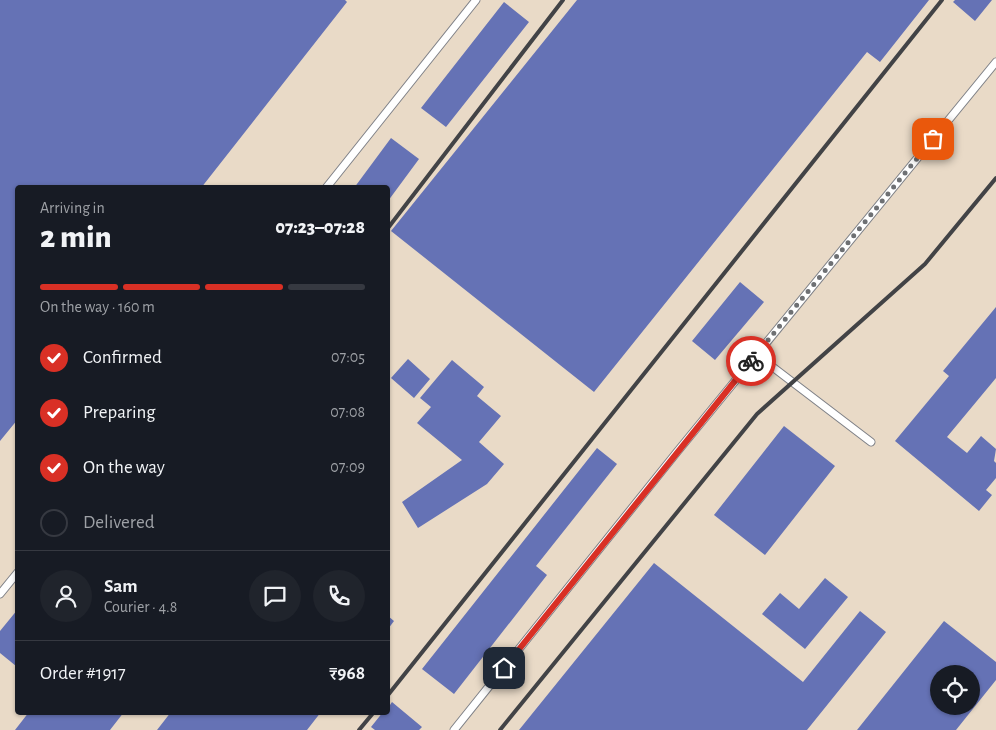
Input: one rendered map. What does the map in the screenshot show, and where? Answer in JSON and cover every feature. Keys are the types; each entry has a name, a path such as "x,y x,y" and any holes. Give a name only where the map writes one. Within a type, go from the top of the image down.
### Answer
{"lane":[{"path":"328,185 476,0"},
{"path":"454,730 757,354 996,62"},
{"path":"757,354 871,442"},
{"path":"0,594 15,576"}],"shaded area":[{"path":"0,0 996,0 996,730 0,730"}],"building":[{"path":"0,0 345,0 347,2 203,185 15,185 15,423 0,441"},
{"path":"577,0 929,0 880,62 867,52 594,392 391,231"},
{"path":"955,0 992,0 975,21 953,2"},
{"path":"504,2 529,22 446,127 421,108"},
{"path":"391,138 419,159 390,198 390,185 356,185"},
{"path":"740,282 764,302 715,360 692,341"},
{"path":"996,307 996,378 947,437 967,453 981,436 996,449 994,461 996,463 996,478 986,490 992,495 979,511 895,441 949,376 943,371"},
{"path":"408,359 430,379 414,398 391,378"},
{"path":"452,360 484,387 477,396 501,416 479,442 504,464 487,484 418,528 402,502 462,460 417,423 431,407 420,398"},
{"path":"784,426 835,466 765,555 714,515"},
{"path":"597,448 617,464 536,566 547,575 454,694 422,669"},
{"path":"654,563 803,682 860,611 886,632 807,730 519,730"},
{"path":"825,578 848,597 805,649 762,614 780,593 799,609"},
{"path":"15,613 15,665 0,653 0,631"},
{"path":"390,618 394,621 390,626"},
{"path":"944,621 996,662 996,680 980,700 980,665 930,665 930,715 968,715 956,730 857,730"},
{"path":"392,702 422,727 419,730 375,730 371,727 381,715 390,715 390,705"},
{"path":"27,715 122,715 110,730 15,730"},
{"path":"169,715 319,715 307,730 157,730"}],"railway":[{"path":"390,225 563,0"},
{"path":"390,692 942,0"},
{"path":"500,730 757,414 925,264 996,178"},
{"path":"359,730 372,715"}],"way so far":[{"path":"751,361 933,139"}],"route":[{"path":"504,668 751,361"}]}
